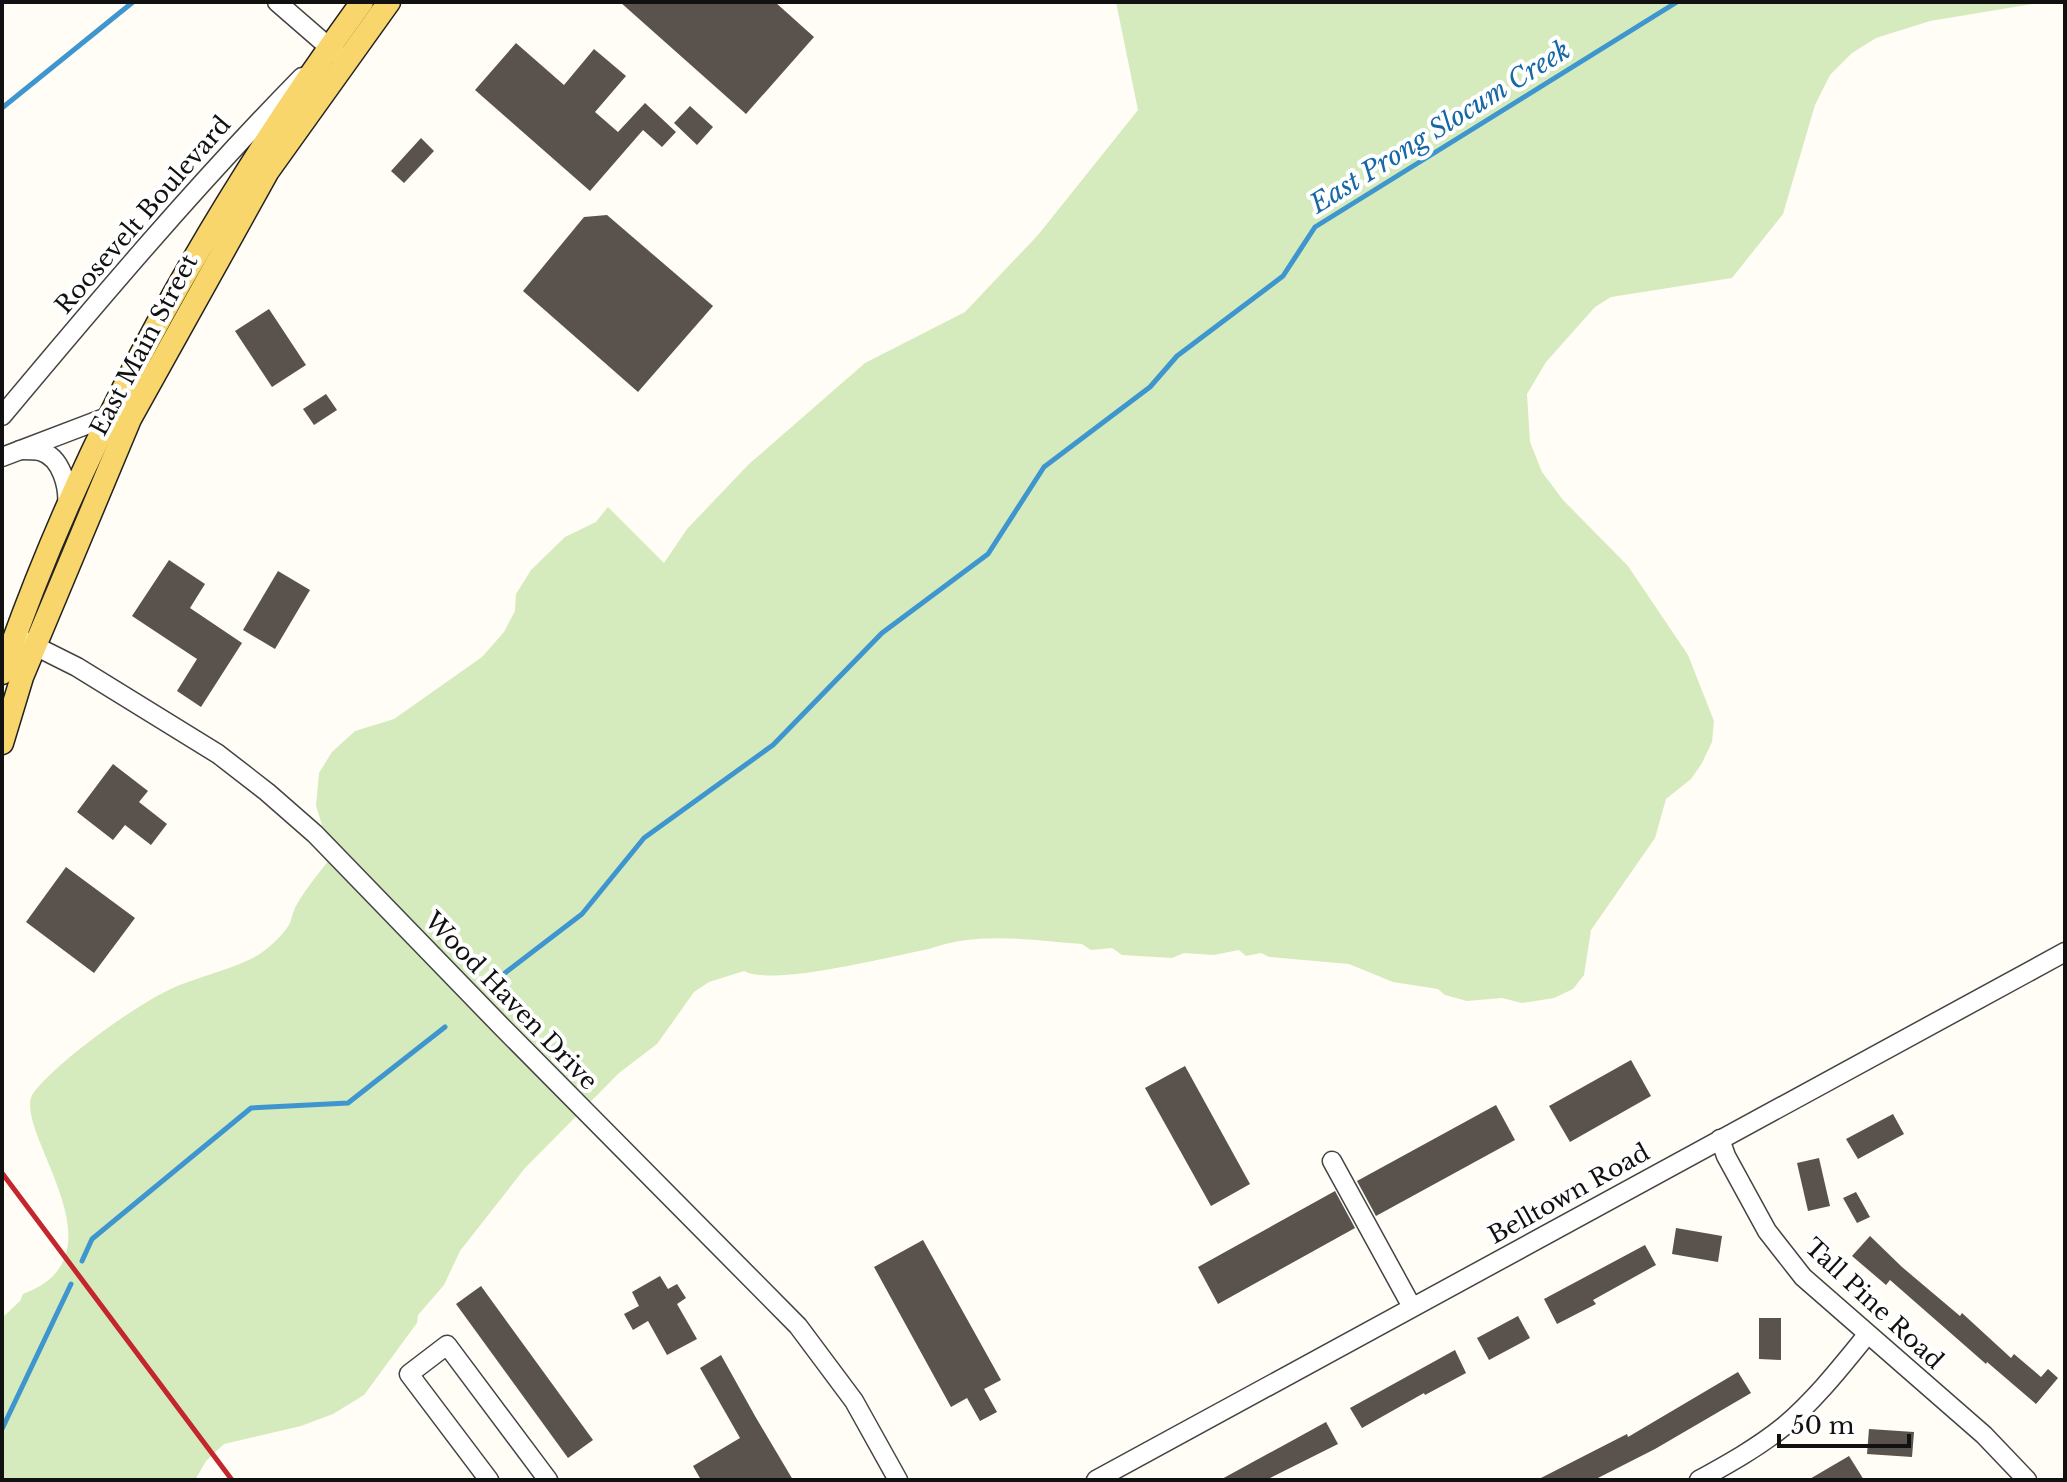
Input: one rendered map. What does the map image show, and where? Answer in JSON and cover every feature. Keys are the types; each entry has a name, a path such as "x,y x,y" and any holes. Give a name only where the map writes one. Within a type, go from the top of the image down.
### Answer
{"main road":[{"name":"East Main Street","path":"2,673 25,641 138,405 362,2"},
{"name":"East Main Street","path":"2,743 22,677 25,641 66,513 111,415 187,269 233,192 333,54 389,2"}],"street":[{"path":"277,2 333,54"},
{"name":"Roosevelt Boulevard","path":"2,416 239,141 333,54"},
{"path":"10,453 138,405"},
{"path":"10,453 42,451 54,461 63,475 68,494 66,513"},
{"name":"Wood Haven Drive","path":"25,641 77,667 206,746 267,792 315,834 798,1326 854,1401 898,1480"},
{"name":"Belltown Road","path":"1096,1480 2065,952"},
{"name":"Tall Pine Road","path":"1720,1139 1767,1231 1783,1253 1825,1299 1984,1435 2027,1480"},
{"path":"1332,1161 1412,1307"},
{"path":"1699,1480 1750,1451 1782,1428 1832,1378 1867,1335"},
{"path":"489,1480 409,1374 447,1345 548,1480"}],"green space":[{"path":"1116,2 2045,2 1930,21 1876,38 1852,53 1830,75 1815,105 1783,214 1732,278 1611,297 1595,307 1546,362 1527,394 1530,442 1542,472 1563,500 1628,566 1688,655 1714,721 1712,742 1702,763 1691,779 1666,799 1655,838 1591,930 1584,975 1573,989 1554,998 1522,1003 1502,998 1467,1001 1445,995 1438,989 1393,982 1349,964 1269,957 1261,953 1246,956 1239,950 1214,955 1184,953 1172,958 1122,955 1112,948 1091,950 1082,944 985,938 806,973 759,975 744,971 709,982 694,992 657,1044 619,1073 525,1168 460,1251 444,1285 418,1315 417,1323 364,1395 333,1414 301,1426 224,1444 206,1461 195,1480 2,1480 2,1318 23,1294 54,1275 67,1250 67,1221 30,1109 34,1092 61,1064 141,1006 175,987 253,958 277,940 290,923 304,893 332,856 316,806 319,773 332,752 355,731 394,719 482,657 504,632 515,611 516,594 531,570 565,537 596,522 608,507 664,563 687,529 749,464 865,363 965,312 1038,235 1138,110"}],"building":[{"path":"620,2 775,2 814,37 746,114"},
{"path":"516,43 564,85 594,49 626,76 595,112 618,132 645,103 676,132 662,147 643,130 590,191 475,90"},
{"path":"690,106 713,127 697,145 674,123"},
{"path":"421,138 434,151 404,183 391,171"},
{"path":"607,215 713,306 638,392 523,291 584,217"},
{"path":"269,309 306,365 272,387 235,331"},
{"path":"326,394 337,410 314,425 303,409"},
{"path":"169,560 205,584 190,608 242,643 201,707 177,691 197,659 132,616"},
{"path":"278,571 310,590 275,649 243,630"},
{"path":"113,764 148,791 139,802 167,824 151,845 125,825 113,840 77,812"},
{"path":"66,867 135,918 94,973 26,922"},
{"path":"1631,1060 1651,1096 1570,1142 1549,1106"},
{"path":"1185,1066 1250,1184 1211,1206 1145,1088"},
{"path":"1496,1105 1515,1140 1376,1216 1357,1181"},
{"path":"1893,1114 1904,1134 1858,1159 1846,1139"},
{"path":"1819,1158 1830,1206 1808,1211 1797,1163"},
{"path":"1335,1191 1355,1228 1218,1304 1198,1267"},
{"path":"1856,1192 1870,1217 1857,1223 1843,1198"},
{"path":"1676,1228 1722,1236 1718,1262 1672,1254"},
{"path":"1870,1236 1902,1267 1960,1316 1962,1313 2011,1358 2014,1354 2041,1377 2048,1369 2058,1378 2036,1404 1890,1280 1886,1285 1852,1256"},
{"path":"923,1240 1001,1380 984,1389 997,1412 980,1421 967,1398 951,1407 874,1267"},
{"path":"1645,1245 1656,1265 1593,1300 1596,1304 1557,1324 1544,1299"},
{"path":"660,1276 668,1289 677,1284 686,1298 677,1304 697,1339 667,1355 648,1321 633,1330 624,1314 639,1306 632,1292"},
{"path":"481,1286 593,1440 568,1458 456,1304"},
{"path":"1518,1316 1530,1338 1489,1360 1477,1338"},
{"path":"1759,1318 1781,1318 1781,1360 1759,1359"},
{"path":"1455,1350 1466,1373 1362,1428 1350,1408"},
{"path":"721,1355 793,1480 701,1480 693,1466 740,1438 700,1368"},
{"path":"1738,1372 1751,1393 1655,1449 1594,1480 1537,1480 1627,1434 1628,1437"},
{"path":"1326,1422 1338,1444 1266,1480 1220,1480"},
{"path":"1869,1429 1914,1432 1912,1457 1867,1454"},
{"path":"1849,1456 1864,1480 1808,1480"}],"waterway":[{"path":"2,108 133,2"},
{"name":"East Prong Slocum Creek","path":"501,976 582,914 644,838 773,745 882,633 988,554 1044,467 1150,387 1177,356 1283,276 1315,227 1677,2"},
{"name":"East Prong Slocum Creek","path":"82,1261 92,1239 251,1108 348,1103 445,1027"},
{"name":"East Prong Slocum Creek","path":"2,1429 71,1284"}],"railway":[{"path":"2,1173 232,1480"}]}
